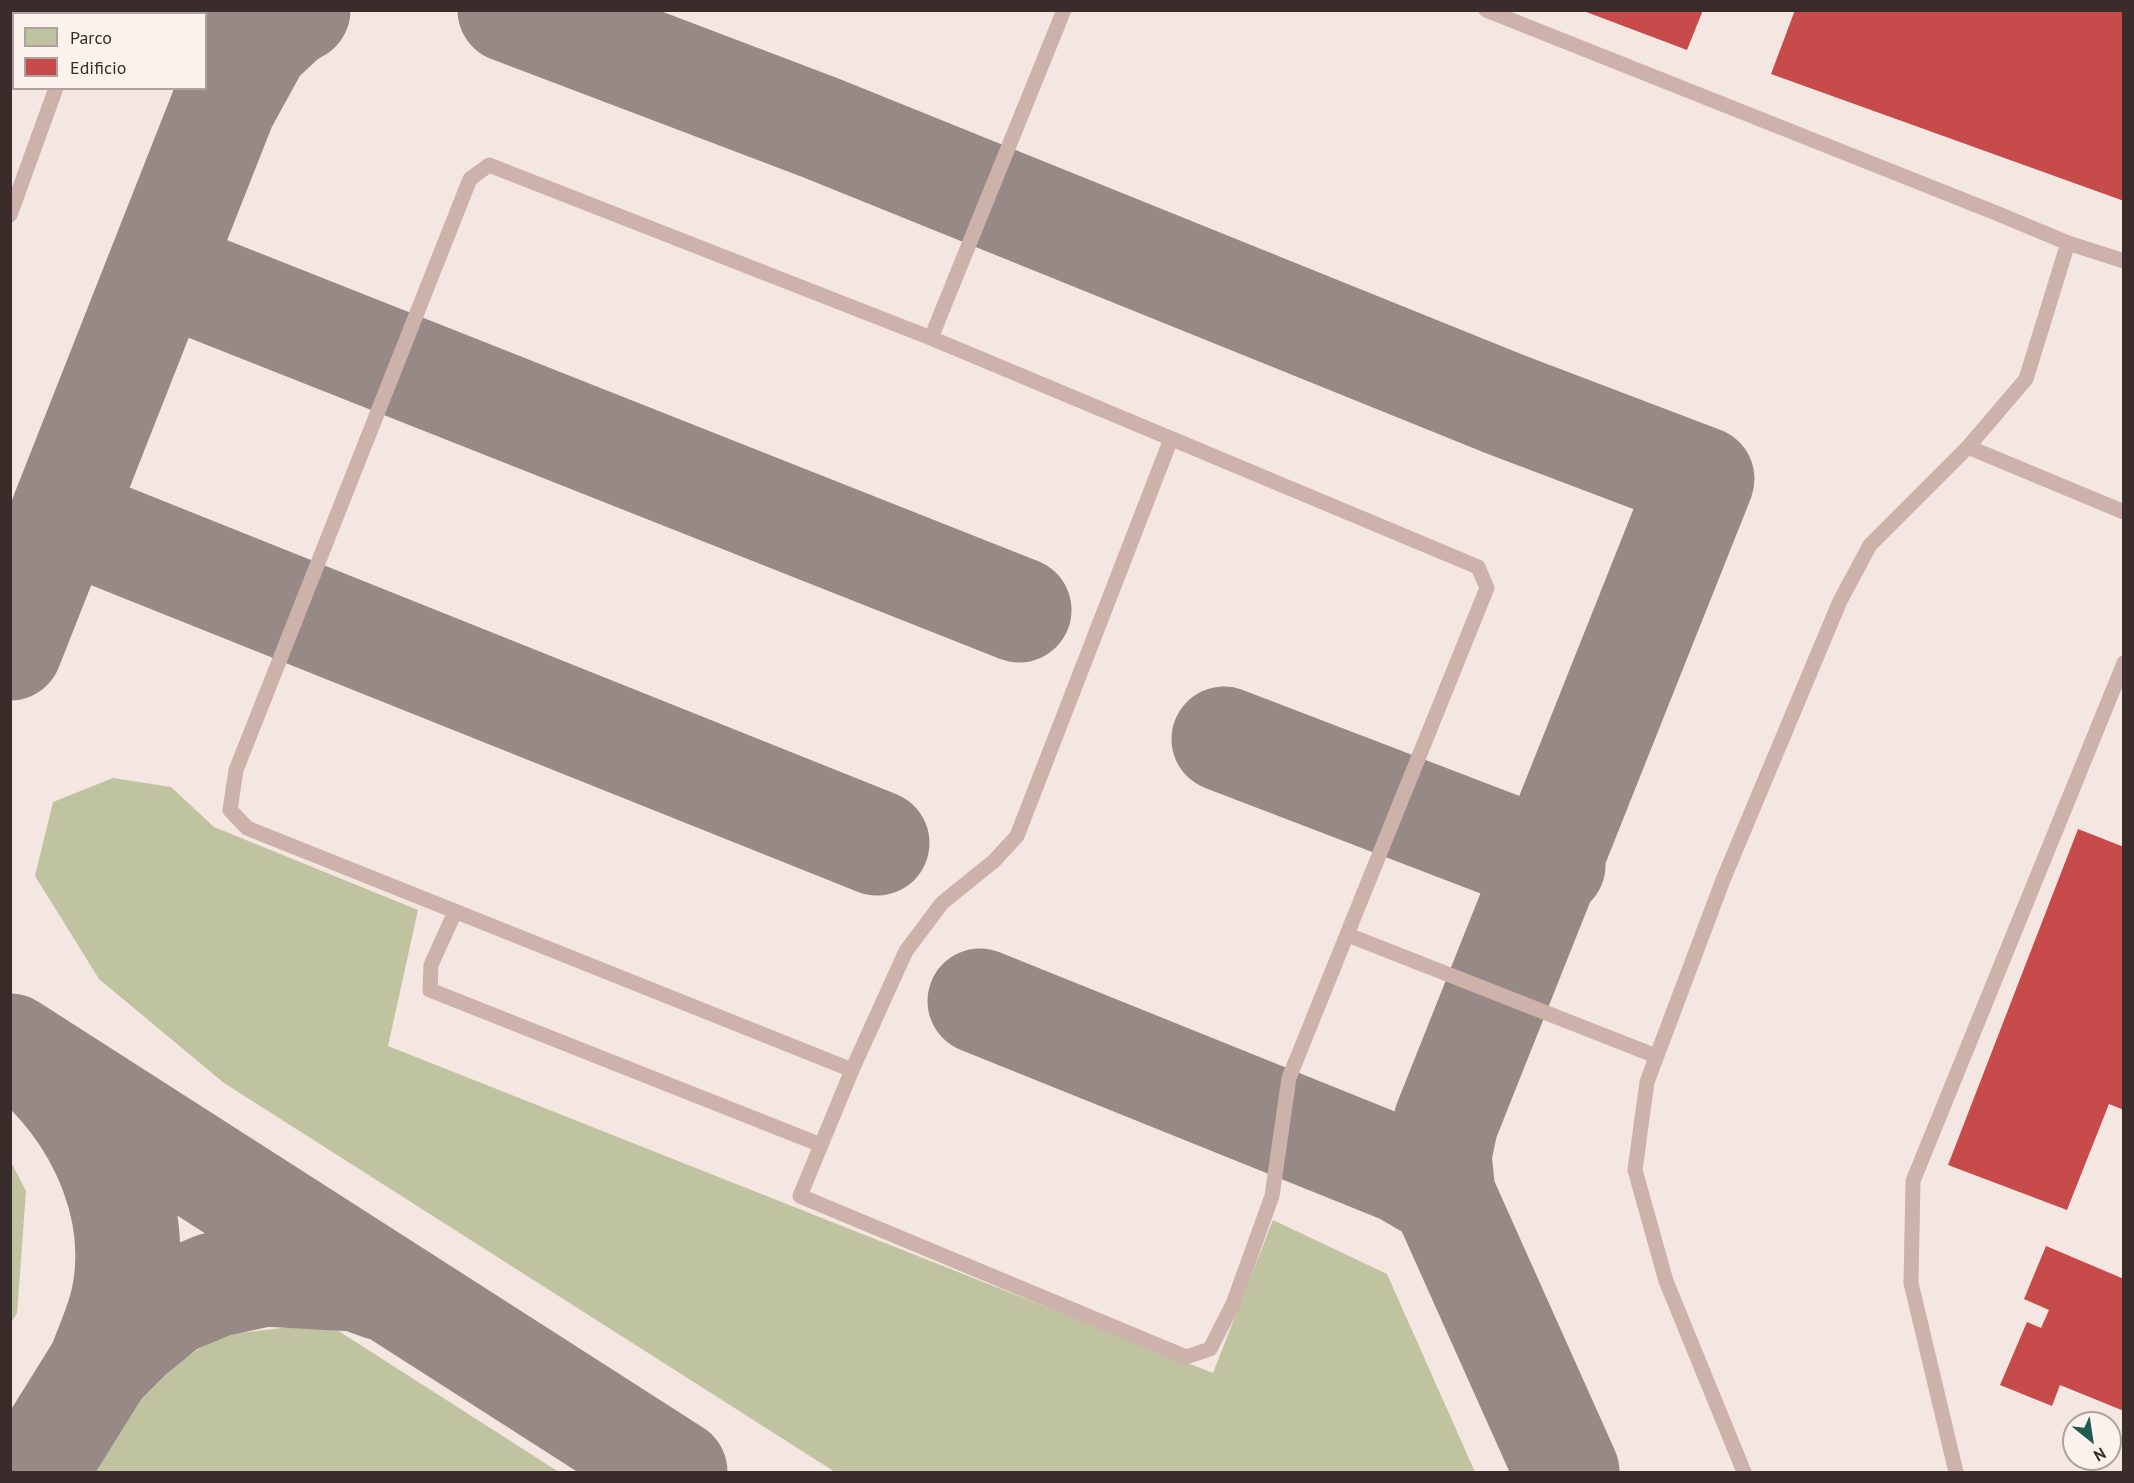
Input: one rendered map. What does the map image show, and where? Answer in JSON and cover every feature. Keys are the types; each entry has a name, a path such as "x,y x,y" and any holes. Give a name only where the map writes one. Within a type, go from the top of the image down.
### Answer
{"lane":[{"path":"931,339 1064,10"},
{"path":"1486,10 2068,243 2124,261"},
{"path":"10,215 55,90"},
{"path":"852,1070 247,828 230,810 236,771 470,179 489,165 931,339 1171,439 1478,567 1487,588 1289,1078 1272,1196 1233,1304 1210,1349 1186,1357 800,1196 852,1070 906,951 942,903 994,861 1017,836 1171,439"},
{"path":"1744,1473 1666,1281 1635,1170 1647,1082 1723,880 1840,601 1870,545 1968,447 2026,379 2068,243"},
{"path":"1968,447 2124,512"},
{"path":"1956,1473 1911,1283 1913,1181 2124,663"},
{"path":"455,912 431,964 430,990 821,1145"},
{"path":"1348,935 1656,1056"}],"green space":[{"path":"113,778 171,787 214,827 418,910 388,1046 1213,1373 1273,1220 1387,1274 1475,1472 835,1472 224,1083 99,979 35,876 53,802"},
{"path":"11,1162 26,1191 17,1313 11,1323"},
{"path":"326,1323 559,1472 80,1472 124,1396 221,1335"}],"building":[{"path":"1581,10 1703,10 1687,50"},
{"path":"1795,10 2124,10 2124,201 1771,74"},
{"path":"2078,829 2124,847 2124,1110 2109,1104 2067,1210 1948,1165"},
{"path":"2046,1246 2124,1279 2124,1411 2060,1385 2052,1406 2000,1385 2027,1322 2041,1328 2049,1310 2024,1299"}],"taxiway":[{"path":"221,10 229,24 230,66 224,105 258,43 286,17 298,10"},
{"path":"510,10 821,128 1507,405 1702,479 1446,1122 1439,1155 1443,1195 1567,1472"},
{"path":"10,648 224,105"},
{"path":"160,270 1019,610"},
{"path":"62,517 877,843"},
{"path":"1224,739 1553,865"},
{"path":"980,1001 1402,1171 1443,1195"},
{"path":"10,1046 675,1472"},
{"path":"53,1078 71,1099 101,1147 121,1200 126,1227 128,1255 124,1294 116,1325 100,1366"},
{"path":"34,1472 100,1366 131,1335 169,1304 214,1285 265,1274 357,1279 382,1288"}]}
